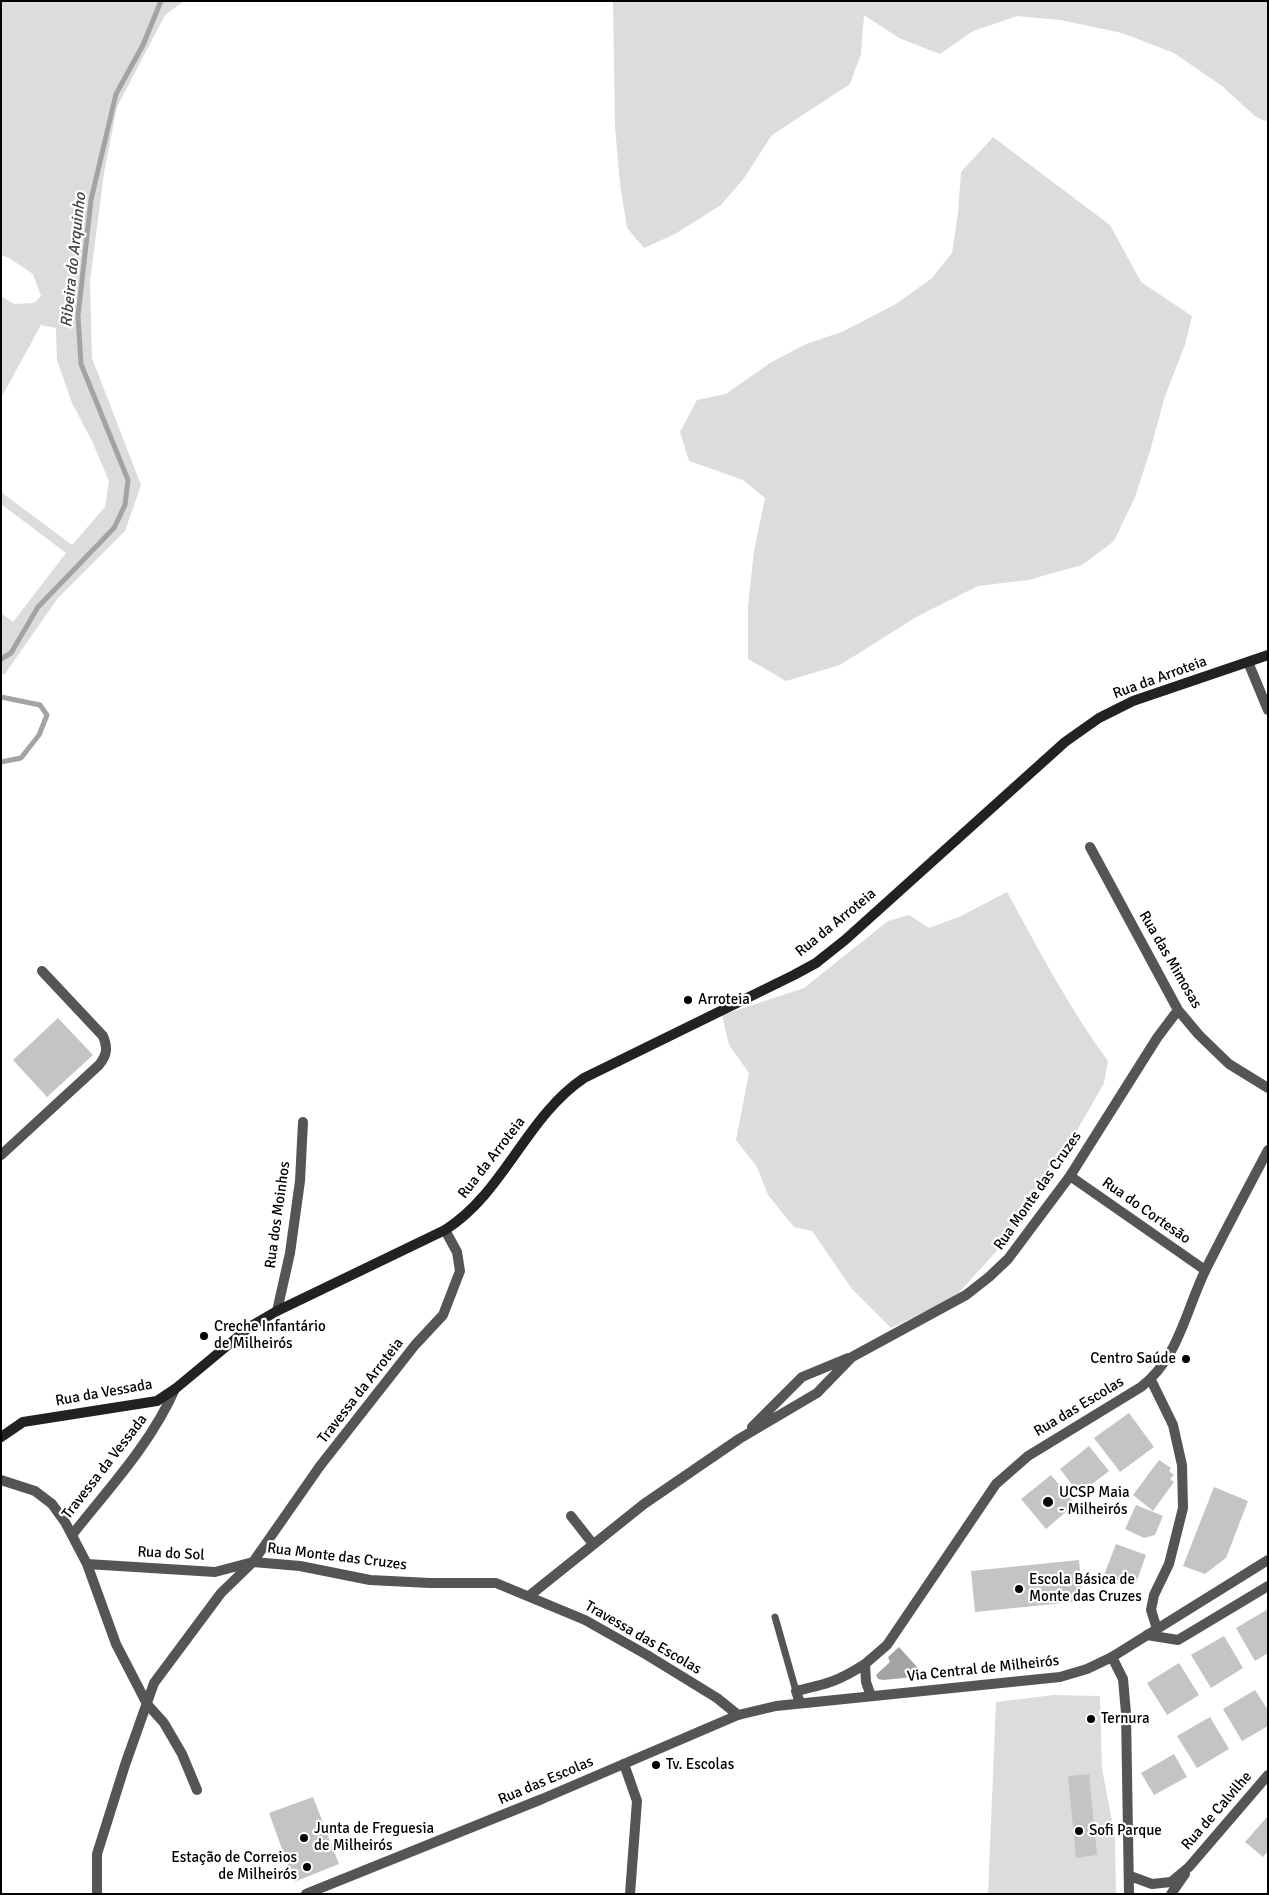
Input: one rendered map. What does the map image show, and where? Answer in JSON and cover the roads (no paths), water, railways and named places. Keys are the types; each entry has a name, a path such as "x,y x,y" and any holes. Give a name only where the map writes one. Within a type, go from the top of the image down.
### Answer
{"main road":[{"name":"Rua da Arroteia","path":"277,1311 458,1222 484,1195 555,1102 569,1088 584,1078 794,975 816,962 845,940 1065,742 1099,718 1133,701 1268,656"},
{"name":"Rua da Vessada","path":"1,1437 24,1422 148,1404 157,1401 175,1389 251,1326 277,1311"}],"street":[{"path":"1248,662 1268,710"},
{"name":"Rua das Mimosas","path":"1090,847 1178,1010 1198,1035 1229,1064 1268,1088"},
{"path":"1,1155 98,1066 105,1056 107,1046 103,1036 42,971"},
{"name":"Rua Monte das Cruzes","path":"739,1438 802,1377 852,1357 966,1296 1008,1260 1070,1176 1157,1038 1178,1010"},
{"name":"Rua dos Moinhos","path":"277,1311 291,1244 300,1180 303,1122"},
{"name":"Rua das Escolas","path":"796,1691 827,1684 845,1677 866,1664 886,1645 996,1484 1028,1456 1151,1380 1170,1356 1205,1270 1268,1150"},
{"name":"Rua do Cortesão","path":"1070,1176 1205,1270"},
{"name":"Travessa da Arroteia","path":"253,1562 320,1466 415,1345 442,1315 460,1271 460,1261 457,1252 445,1230"},
{"name":"Rua Monte das Cruzes","path":"97,1894 97,1854 154,1683 221,1593 253,1562 300,1566 370,1580 430,1583 496,1583 529,1596 644,1504 739,1438 817,1393 852,1357"},
{"path":"1151,1380 1173,1425 1182,1465 1183,1499 1183,1508 1168,1564 1154,1595 1152,1632 1178,1640 1268,1586"},
{"name":"Travessa da Vessada","path":"72,1535 143,1446 164,1414 175,1389"},
{"path":"1,1480 35,1491 52,1504 65,1522 86,1564 116,1644 147,1704 164,1723 182,1754 197,1790"},
{"path":"571,1516 593,1544"},
{"name":"Via Central de Milheirós","path":"871,1696 1060,1677 1087,1669 1112,1657 1268,1560"},
{"name":"Rua do Sol","path":"86,1564 215,1572 253,1562"},
{"name":"Travessa das Escolas","path":"529,1596 585,1620 639,1650 716,1698 738,1715"},
{"path":"1112,1657 1123,1679 1126,1713 1129,1894"},
{"path":"866,1664 866,1682 871,1696"},
{"path":"796,1691 800,1703"},
{"name":"Rua das Escolas","path":"306,1894 337,1883 738,1715 776,1706 871,1696"},
{"path":"624,1764 637,1801 630,1894"},
{"name":"Rua de Calvilhe","path":"1130,1876 1152,1884 1171,1882 1189,1867 1268,1775"},
{"name":"Rua de Calvilhe","path":"1171,1894 1180,1884 1189,1867"}],"lane":[{"path":"776,1617 796,1691"}],"waterway":[{"name":"Ribeira do Arquinho","path":"1,659 11,653 38,607 114,528 125,505 128,480 81,364 78,316 91,200 116,94 143,45 161,1"},
{"name":"Ribeira do Arquinho","path":"1,697 40,705 47,715 39,735 21,758 1,762"}],"place":[{"name":"Arroteia","path":"688,1000"},
{"name":"Creche Infantário de Milheirós","path":"204,1336"},
{"name":"Centro Saúde","path":"1186,1359"},
{"name":"UCSP Maia - Milheirós","path":"1048,1502"},
{"name":"Escola Básica de Monte das Cruzes","path":"1019,1589"},
{"name":"Ternura","path":"1091,1719"},
{"name":"Tv. Escolas","path":"656,1765"},
{"name":"Sofi Parque","path":"1079,1831"},
{"name":"Junta de Freguesia de Milheirós","path":"304,1838"},
{"name":"Estação de Correios de Milheirós","path":"307,1867"}]}
